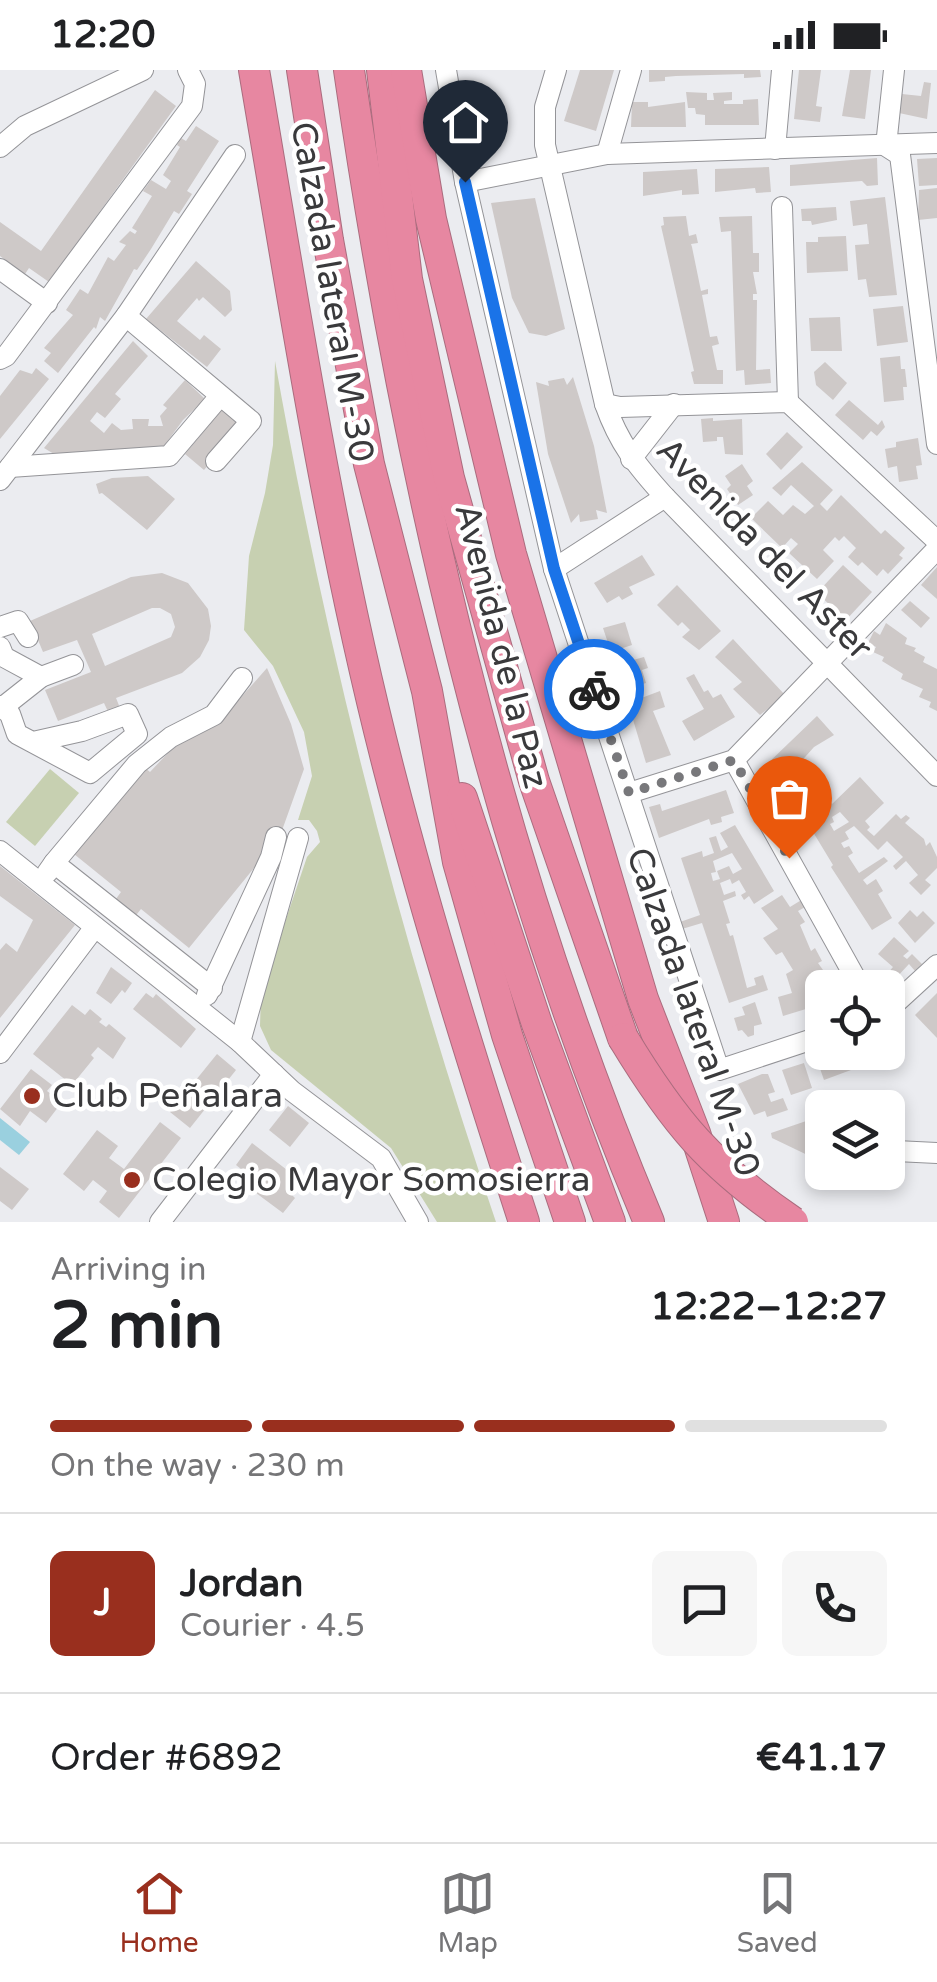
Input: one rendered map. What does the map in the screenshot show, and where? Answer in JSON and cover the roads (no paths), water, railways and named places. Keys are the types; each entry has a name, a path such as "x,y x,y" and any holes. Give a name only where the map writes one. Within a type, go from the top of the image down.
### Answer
{"highway":[{"name":"Calzada lateral M-30","path":"254,70 344,572 390,772 465,1040 524,1222"},
{"path":"302,70 369,464 426,691 458,862 507,1035 570,1222"},
{"name":"Avenida de la Paz","path":"349,70 376,251 435,551 472,702 569,1020 631,1179 652,1222"},
{"path":"357,70 449,478 534,780 623,1038 658,1096 692,1140 742,1186 793,1222"},
{"path":"382,70 406,279"},
{"name":"Calzada lateral M-30","path":"406,70 431,218 511,554 643,999 695,1133 724,1222"},
{"path":"426,691 537,1024 610,1222"},
{"path":"695,1133 735,1222"}],"street":[{"path":"0,358 6,356 47,303 192,106 195,84 188,70"},
{"path":"446,70 465,182 554,569 719,1070 805,1042"},
{"name":"Avenida del Aster","path":"556,70 543,125 605,404 616,435 664,497 937,776"},
{"path":"608,154 631,70"},
{"path":"775,149 782,70"},
{"path":"886,146 894,70"},
{"path":"0,147 25,126 134,72"},
{"path":"465,182 608,154 937,143"},
{"path":"886,146 900,156 937,444"},
{"path":"5,474 126,316 235,154"},
{"path":"629,793 734,760 937,545 788,402 782,207"},
{"path":"0,268 47,303"},
{"path":"126,316 251,421 216,461"},
{"path":"5,474 169,456 220,396"},
{"path":"605,404 620,407 788,402"},
{"path":"632,459 674,404"},
{"path":"554,569 664,497"},
{"path":"0,627 18,621 28,636"},
{"path":"0,646 4,657 41,678"},
{"path":"32,742 17,734 10,714 2,706 41,678 74,666"},
{"path":"39,882 137,764 171,737 214,714 242,678"},
{"path":"734,760 851,970"},
{"path":"196,1008 212,988 271,858 276,837"},
{"path":"240,1042 298,838"},
{"path":"0,852 240,1042 292,1092 381,1158 418,1222"},
{"path":"54,863 212,988"},
{"path":"0,1053 101,933 124,918"},
{"path":"905,994 937,965"},
{"path":"160,1222 274,1074"},
{"path":"905,1151 937,1152"}],"water":[{"path":"0,1118 30,1142 19,1155 0,1140"}],"place":[{"name":"Club Peñalara","path":"32,1096"},
{"name":"Colegio Mayor Somosierra","path":"132,1180"}]}
